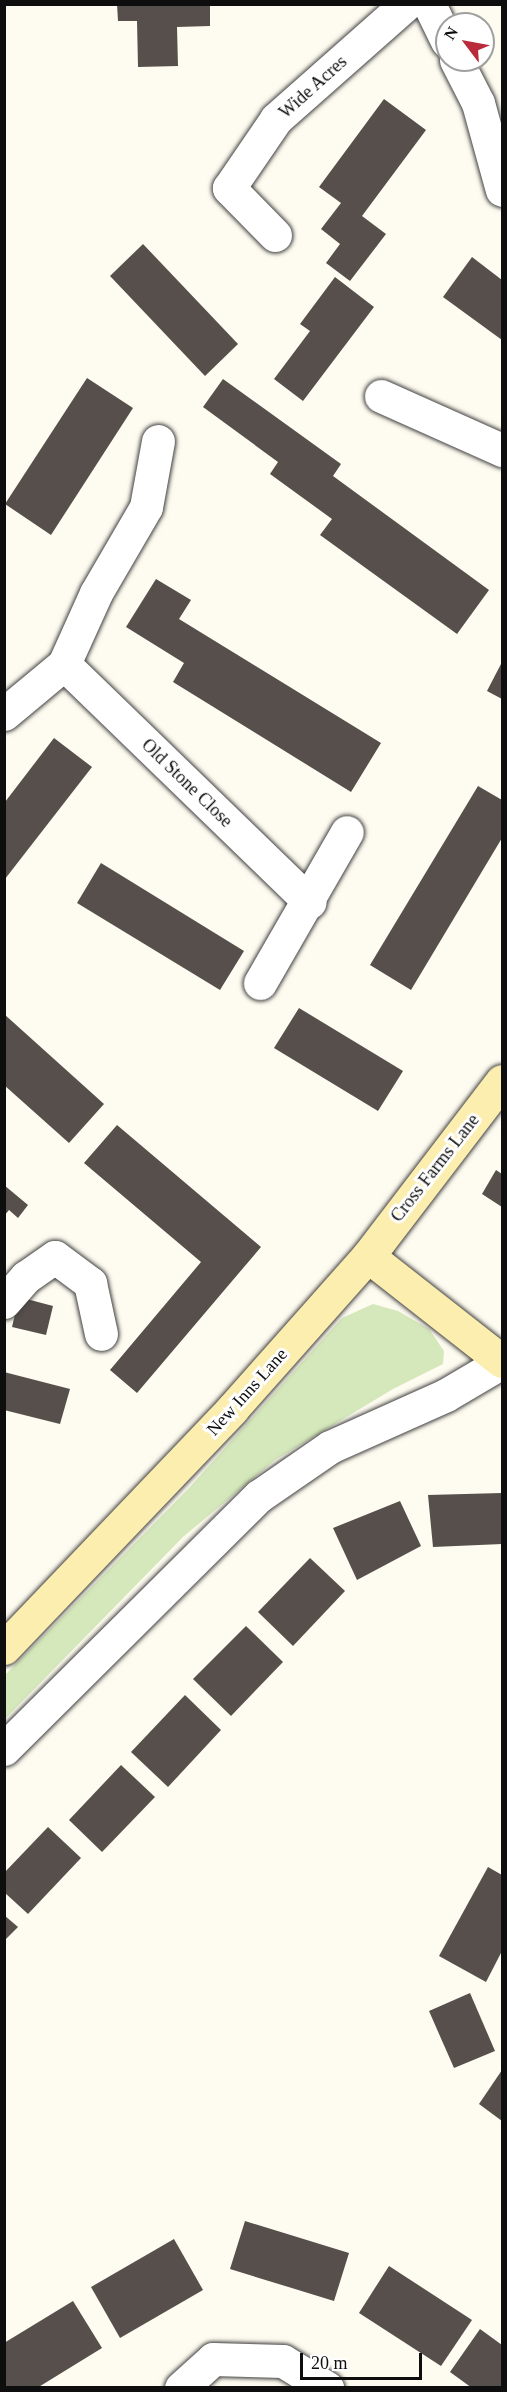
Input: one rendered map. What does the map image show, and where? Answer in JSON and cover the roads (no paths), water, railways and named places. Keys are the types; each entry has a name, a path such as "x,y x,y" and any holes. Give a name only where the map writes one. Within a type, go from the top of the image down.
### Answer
{"street":[{"name":"Wide Acres","path":"275,235 230,188 276,119 406,4"},
{"path":"466,72 490,102 502,190"},
{"path":"381,396 502,450"},
{"path":"4,714 64,664 96,593 146,507 158,441"},
{"name":"Old Stone Close","path":"64,664 310,902"},
{"path":"260,983 310,902 347,832"},
{"name":"Cross Farms Lane","path":"368,1256 502,1081"},
{"path":"4,1749 259,1496 330,1447 446,1395 502,1361 368,1256"},
{"name":"New Inns Lane","path":"4,1648 232,1409 368,1256"},
{"path":"4,1302 26,1277 55,1257 90,1283 101,1334"},
{"path":"181,2388 213,2359 283,2361 327,2388"}]}
